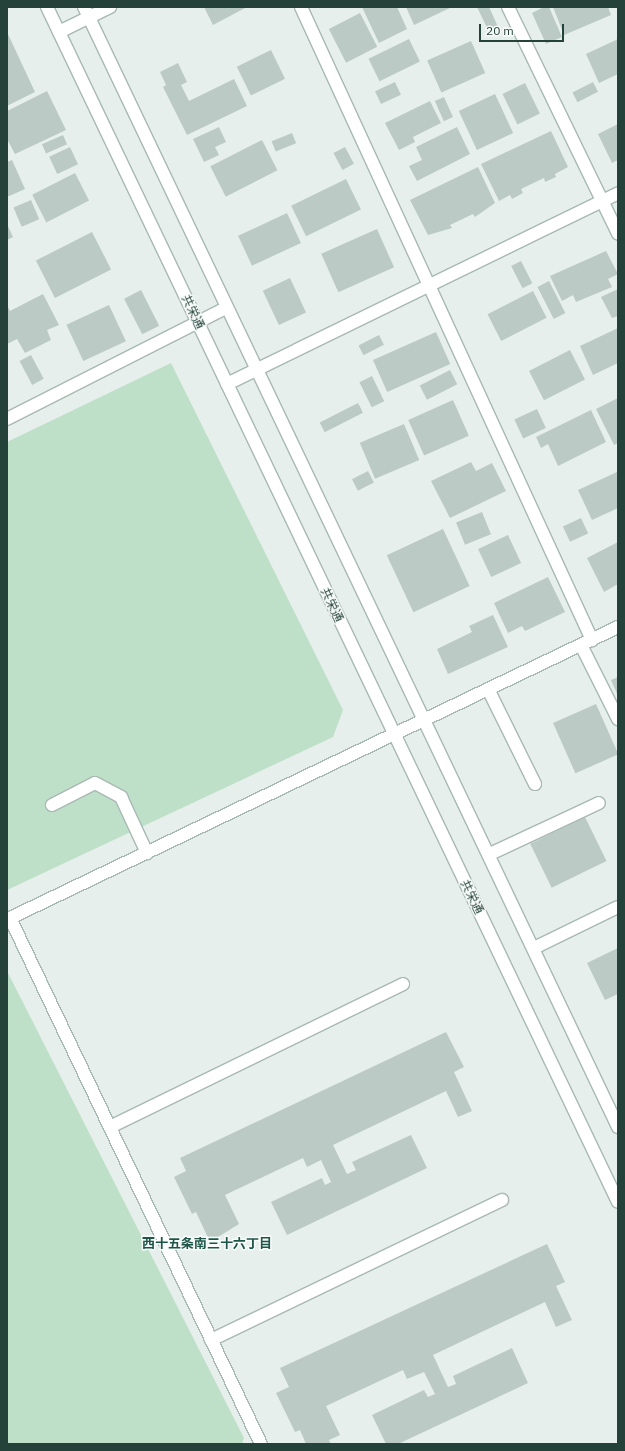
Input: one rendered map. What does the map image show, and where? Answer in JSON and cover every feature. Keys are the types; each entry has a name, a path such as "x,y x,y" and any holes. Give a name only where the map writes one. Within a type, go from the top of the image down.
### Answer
{"street":[{"name":"共栄通","path":"47,7 618,1202"},
{"path":"60,32 86,12 110,7"},
{"path":"301,7 592,640"},
{"path":"508,7 618,234"},
{"path":"86,12 226,308 490,854 618,1126"},
{"path":"227,384 429,283 618,193"},
{"path":"7,419 226,308"},
{"path":"261,1444 10,918 618,627"},
{"path":"581,645 618,720"},
{"path":"488,689 535,784"},
{"path":"52,805 95,783 121,797 147,853"},
{"path":"490,854 599,803"},
{"path":"534,948 618,907"},
{"path":"110,1127 403,984"},
{"path":"211,1340 502,1200"}],"green space":[{"path":"171,363 343,710 333,737 7,890 7,442"},
{"path":"7,971 244,1438 242,1444 7,1444"}],"building":[{"path":"204,7 247,7 213,25"},
{"path":"362,7 397,7 407,29 379,43"},
{"path":"406,7 452,7 414,25"},
{"path":"477,7 489,7 499,29 490,34"},
{"path":"544,7 549,7 562,37 546,44 532,13"},
{"path":"553,7 608,7 611,15 564,35"},
{"path":"360,13 377,47 346,63 329,29"},
{"path":"7,32 35,92 7,106"},
{"path":"409,39 420,61 380,81 369,59"},
{"path":"618,39 618,74 599,83 586,54"},
{"path":"471,41 485,73 441,92 427,61"},
{"path":"271,50 285,79 251,95 237,67"},
{"path":"178,63 187,82 181,85 189,101 234,79 247,106 187,135 163,87 166,85 160,72"},
{"path":"395,82 401,95 381,104 375,91"},
{"path":"593,82 598,92 578,102 573,92"},
{"path":"525,83 540,114 517,125 503,94"},
{"path":"47,91 66,130 15,154 7,139 7,111"},
{"path":"495,94 513,133 477,150 459,111"},
{"path":"444,97 453,117 444,121 435,101"},
{"path":"430,101 441,123 413,137 415,142 399,150 385,123"},
{"path":"618,124 618,160 612,163 598,134"},
{"path":"219,127 226,142 215,147 219,155 204,162 193,139"},
{"path":"457,127 470,154 417,181 409,166 422,160 416,147"},
{"path":"551,131 568,167 555,174 556,177 545,182 544,178 521,189 523,193 512,199 510,195 499,201 481,164"},
{"path":"292,133 296,143 276,151 272,141"},
{"path":"63,135 67,144 46,153 42,144"},
{"path":"262,140 277,170 226,197 210,166"},
{"path":"70,147 78,164 57,174 49,157"},
{"path":"345,147 354,164 342,170 334,153"},
{"path":"12,160 25,189 7,197 7,162"},
{"path":"478,167 495,203 475,217 473,214 450,225 452,228 428,235 410,200"},
{"path":"75,173 89,201 46,222 32,195"},
{"path":"346,179 361,210 306,236 291,206"},
{"path":"31,200 39,219 22,227 14,207"},
{"path":"287,213 301,243 252,266 238,236"},
{"path":"7,224 13,237 7,240"},
{"path":"377,229 394,267 338,292 321,254"},
{"path":"92,232 111,269 55,298 36,261"},
{"path":"606,251 618,274 608,279 612,287 576,302 573,295 562,301 550,276"},
{"path":"521,261 532,283 523,288 511,266"},
{"path":"290,278 306,312 279,325 263,291"},
{"path":"549,281 565,313 554,319 537,287"},
{"path":"618,289 618,316 612,318 601,297"},
{"path":"141,290 159,326 142,334 124,299"},
{"path":"533,291 547,318 501,341 488,314"},
{"path":"43,294 59,325 47,330 51,340 25,353 17,339 7,344 7,305 10,311"},
{"path":"109,305 126,341 83,361 66,325"},
{"path":"618,328 618,363 593,375 580,346"},
{"path":"436,332 450,364 387,392 373,360"},
{"path":"379,335 384,345 364,355 359,345"},
{"path":"570,350 585,379 544,400 529,371"},
{"path":"31,355 44,379 32,385 20,361"},
{"path":"450,370 457,384 427,400 420,385"},
{"path":"372,376 384,401 372,407 359,382"},
{"path":"618,398 618,443 614,445 596,409"},
{"path":"453,400 469,436 424,456 408,420"},
{"path":"358,403 363,413 325,432 320,423"},
{"path":"537,409 546,428 523,439 514,420"},
{"path":"591,410 606,442 558,466 548,444 541,448 536,437"},
{"path":"404,424 419,460 375,479 360,443"},
{"path":"471,462 476,471 492,463 506,491 450,518 431,481"},
{"path":"368,471 374,483 358,491 352,479"},
{"path":"617,472 618,508 592,520 578,490"},
{"path":"482,512 491,534 465,545 456,522"},
{"path":"581,518 588,533 570,542 563,526"},
{"path":"443,529 470,586 413,612 387,555"},
{"path":"508,535 521,563 491,577 478,549"},
{"path":"618,542 618,584 604,592 587,558"},
{"path":"548,577 565,612 525,631 522,626 508,633 494,603"},
{"path":"493,615 508,647 448,674 437,649 472,632 469,626"},
{"path":"618,677 618,696 611,680"},
{"path":"596,704 618,754 575,773 553,723"},
{"path":"585,817 606,861 552,888 530,844"},
{"path":"618,948 618,994 605,1000 587,963"},
{"path":"446,1032 464,1067 454,1072 472,1111 458,1117 446,1091 333,1145 347,1174 356,1170 352,1162 411,1135 427,1168 287,1235 271,1202 322,1178 325,1185 331,1182 321,1160 307,1167 303,1158 225,1195 239,1224 210,1242 196,1212 192,1214 174,1177 186,1171 180,1158"},
{"path":"547,1244 565,1282 556,1286 572,1320 556,1327 545,1302 433,1355 448,1387 456,1384 453,1376 512,1348 528,1383 398,1444 386,1444 372,1415 424,1390 428,1397 435,1394 424,1372 407,1379 403,1370 326,1406 340,1435 329,1440 331,1444 306,1444 300,1430 295,1432 276,1393 289,1387 280,1368"}],"district":[{"name":"西十五条南三十六丁目","path":"207,1244"}]}
